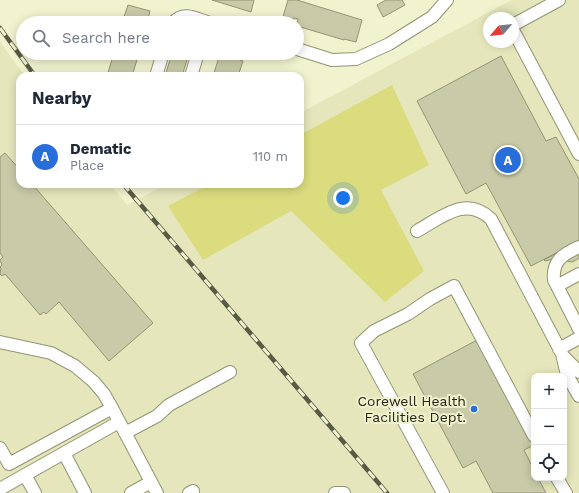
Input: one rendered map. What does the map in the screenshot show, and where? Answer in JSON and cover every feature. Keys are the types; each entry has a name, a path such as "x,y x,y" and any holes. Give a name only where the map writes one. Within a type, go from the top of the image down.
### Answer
{"street":[{"path":"304,52 332,60 356,59 388,44 432,17 447,0"},
{"path":"519,22 558,0"},
{"path":"519,41 579,154"},
{"path":"157,72 161,60"},
{"path":"192,72 196,60"},
{"path":"417,231 454,210 464,208 475,208 484,212 491,219 560,352 567,374 579,396"},
{"path":"579,247 562,257 556,264 553,272 554,280 579,329"},
{"path":"557,286 579,274"},
{"path":"443,493 361,343 374,332 408,314 430,299 454,286 531,430"},
{"path":"560,352 579,338"},
{"path":"0,345 52,353 75,366 94,382 104,394 112,408 154,488 131,493"},
{"path":"560,352 579,372"},
{"path":"125,434 157,416 169,405 230,372"},
{"path":"0,448 4,466 112,408"},
{"path":"0,489 119,422"},
{"path":"64,453 85,493"},
{"path":"25,475 35,493"},
{"path":"559,481 565,492"},
{"path":"335,493 344,493"}],"shaded area":[{"path":"512,0 579,0 579,493 0,493 0,42 22,72 16,72 16,188 113,188 127,205 159,188 304,188 304,111 483,15 483,48 519,48 519,12 489,12"},
{"path":"392,85 429,165 381,190 424,271 385,302 291,211 203,260 168,206 202,188 304,188 304,133"}],"building":[{"path":"212,0 254,0 251,12"},
{"path":"288,0 297,0 362,20 356,42 304,28 304,16 283,16"},
{"path":"386,0 402,0 405,5 383,17 377,5"},
{"path":"128,5 150,11 149,16 124,16"},
{"path":"501,56 546,141 556,137 579,179 579,241 531,266 486,183 466,194 417,101"},
{"path":"112,60 137,60 133,72 108,72"},
{"path":"170,60 187,60 183,72 166,72"},
{"path":"218,60 243,61 239,72 214,72"},
{"path":"5,153 16,165 16,188 35,188 153,323 109,361 59,302 46,314 44,312 40,315 5,274 2,276 0,274 0,267 2,265 0,260 3,257 0,253 0,157"},
{"path":"579,241 579,258 576,260 572,262 554,259 544,260"},
{"name":"Corewell Health Facilities Dept.","path":"479,339 531,437 531,446 524,450 531,464 531,481 540,481 546,493 493,493 476,461 463,468 413,374"}],"railway":[{"path":"0,28 16,50"},
{"path":"23,60 32,72"},
{"path":"126,188 387,493"}],"place":[{"name":"Dematic","path":"508,160"},
{"name":"Corewell Health Facilities Dept.","path":"474,409"}]}
